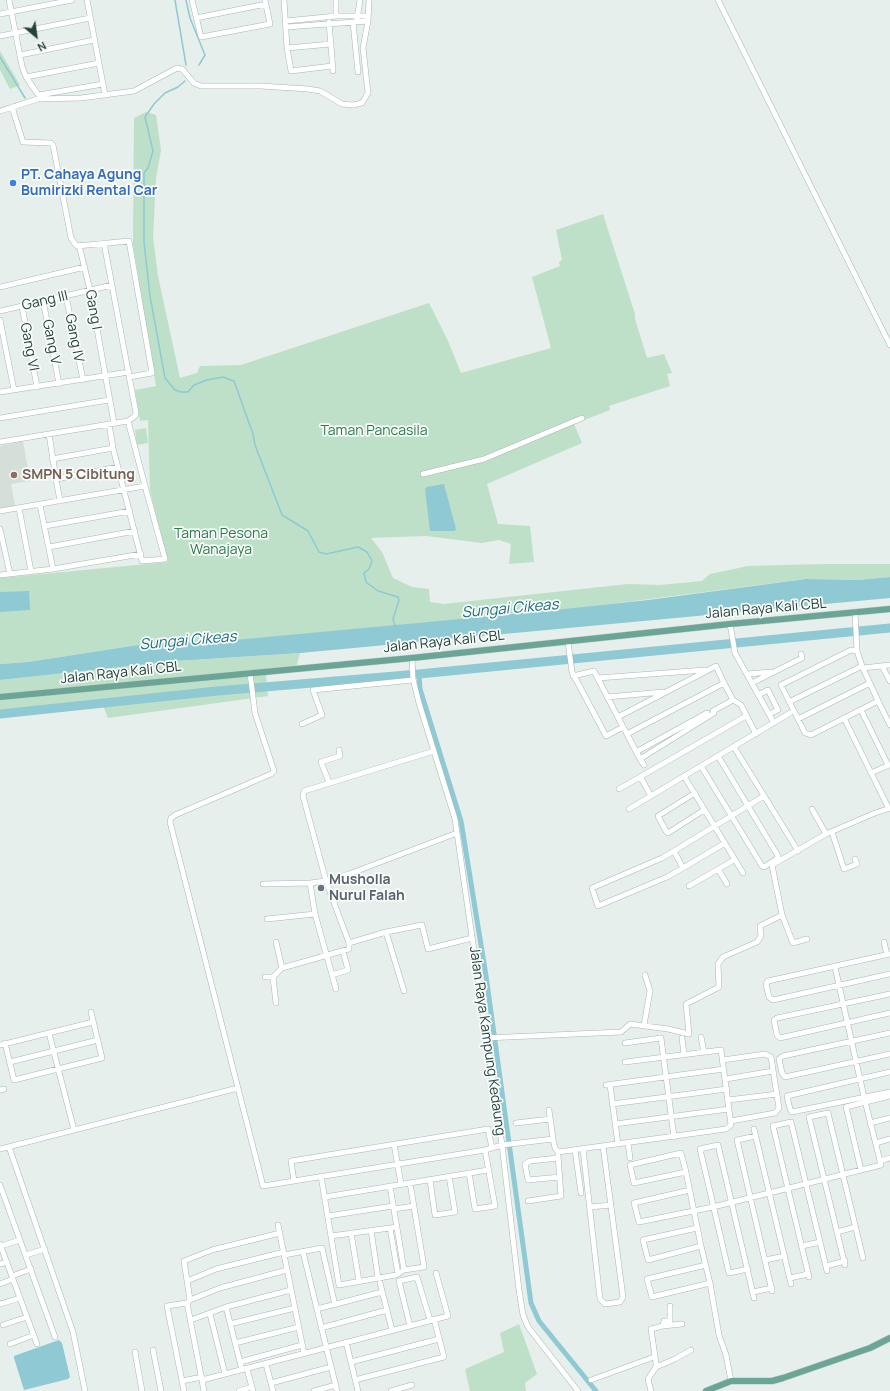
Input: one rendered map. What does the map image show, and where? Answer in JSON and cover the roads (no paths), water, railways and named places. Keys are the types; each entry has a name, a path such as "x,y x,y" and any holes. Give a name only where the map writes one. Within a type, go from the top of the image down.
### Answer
{"main road":[{"name":"Jalan Raya Kali CBL","path":"0,697 250,672 412,658 730,624 890,609"},
{"path":"706,1391 731,1381 772,1381 783,1378 870,1348 890,1338"}],"street":[{"path":"9,0 10,12 26,77 40,95 103,84"},
{"path":"0,14 72,0"},
{"path":"87,0 105,95"},
{"path":"192,0 196,18 201,37 270,24 266,2 196,18"},
{"path":"284,0 287,27 287,48 291,71 333,69 329,24 333,17 336,0"},
{"path":"358,72 355,22 358,16 360,0"},
{"path":"0,111 38,99 105,95 137,90 177,68 182,69 194,83 204,86 261,86 308,89 320,91 342,104 354,105 362,103 368,93 363,48 368,18 369,0"},
{"path":"718,0 890,345"},
{"path":"286,21 358,16 368,18"},
{"path":"0,36 90,18"},
{"path":"287,27 355,22 368,18"},
{"path":"20,55 94,40"},
{"path":"287,48 331,44"},
{"path":"26,77 99,63"},
{"name":"Gang I","path":"12,107 22,141 50,143 53,145 71,238 75,244 79,246 90,290 109,400 113,448 141,554"},
{"path":"0,392 105,376 152,373 129,241 79,246"},
{"path":"0,442 134,419 136,413 104,243"},
{"path":"0,287 85,267"},
{"name":"Gang III","path":"0,311 112,285"},
{"name":"Gang IV","path":"66,296 83,380"},
{"name":"Gang V","path":"43,300 59,384"},
{"name":"Gang VI","path":"22,306 37,387"},
{"path":"0,320 14,390"},
{"path":"0,418 109,400"},
{"path":"423,474 484,459 582,418"},
{"path":"0,575 53,569 141,554 142,561 166,559 128,421"},
{"path":"49,434 60,501"},
{"path":"52,459 113,448"},
{"path":"56,479 118,468"},
{"path":"0,511 145,486"},
{"path":"40,505 53,569"},
{"path":"19,508 31,571"},
{"path":"45,526 130,511"},
{"path":"0,529 10,574"},
{"path":"49,547 135,531"},
{"path":"855,612 857,651 862,667 890,725"},
{"path":"730,624 735,653 774,723"},
{"path":"568,642 570,662 574,676 606,736 623,727"},
{"path":"857,651 851,650 781,685 805,733 811,735 878,701"},
{"path":"752,683 802,658 800,654"},
{"name":"Jalan Raya Kampung Kedaung","path":"412,658 413,680 450,801 457,833 503,1145 519,1290 524,1318 528,1327 578,1391"},
{"path":"789,702 862,667 890,665"},
{"path":"618,717 716,666 733,700 741,705 756,734"},
{"path":"882,666 890,681"},
{"path":"598,678 708,670"},
{"path":"747,674 776,671"},
{"path":"250,672 255,713 274,771 271,774 174,815 170,822 263,1186 485,1150 503,1145 553,1139"},
{"path":"574,676 594,672 644,765"},
{"path":"302,724 322,715 313,690 413,680"},
{"path":"627,734 724,683"},
{"path":"798,719 870,684"},
{"path":"758,695 768,690 778,710 769,714"},
{"path":"607,697 666,692"},
{"path":"636,752 733,700"},
{"path":"640,758 714,713 713,710"},
{"path":"861,710 889,765 871,774"},
{"path":"629,809 790,713"},
{"path":"619,789 641,778 746,716"},
{"path":"807,939 792,943 782,915 772,865 826,834 888,807 844,718"},
{"path":"734,747 798,851"},
{"path":"329,782 321,762 340,756 339,750"},
{"path":"265,977 273,977 282,968 349,949 349,943 326,881 303,796 306,789 434,751"},
{"path":"701,766 764,867 778,858 778,856 718,756"},
{"path":"684,776 742,873"},
{"path":"641,778 651,796"},
{"path":"695,794 659,814 666,832 668,833 704,810"},
{"path":"725,843 667,877 598,906 592,888 662,858 764,796"},
{"path":"812,810 826,834"},
{"path":"832,832 845,871 857,864 855,859"},
{"path":"263,884 310,884 326,881 349,874 457,833"},
{"path":"674,851 683,868"},
{"path":"689,886 734,860"},
{"path":"718,869 727,884"},
{"path":"310,884 315,914 336,989"},
{"path":"267,919 315,914"},
{"path":"487,1038 621,1032 629,1024 644,1025 690,1034 686,1004 719,987 718,964 723,957 758,942 761,936 760,926 782,915"},
{"path":"349,943 386,932 422,925 428,949 472,938"},
{"path":"386,932 404,991"},
{"path":"276,942 282,968"},
{"path":"884,942 888,954 768,981 766,984 769,997 773,1000 890,974"},
{"path":"332,975 348,970 343,951"},
{"path":"690,1190 634,1203 639,1222 769,1194 881,1165 835,967"},
{"path":"644,1025 650,991 645,975"},
{"path":"273,977 276,1003"},
{"path":"890,994 775,1019 777,1035 780,1038 890,1013"},
{"path":"90,1012 93,1022 98,1040 102,1058 14,1080 10,1062 2,1044 93,1022"},
{"path":"49,1033 74,1130"},
{"path":"890,1033 779,1058 782,1073 785,1076 890,1054"},
{"path":"701,1036 704,1052"},
{"path":"625,1042 661,1038 674,1137"},
{"path":"682,1038 684,1055"},
{"path":"10,1062 98,1040"},
{"path":"560,1177 530,1181 527,1178 525,1164 530,1161 576,1150 726,1129 731,1125 721,1050 625,1062"},
{"path":"723,1060 768,1055 771,1057 779,1108 775,1113 731,1121"},
{"path":"618,1144 608,1085 724,1069"},
{"path":"726,1079 773,1071"},
{"path":"890,1072 787,1096 792,1112 890,1096"},
{"path":"0,1149 238,1088"},
{"path":"612,1104 727,1089"},
{"path":"861,1170 846,1107 890,1092"},
{"path":"728,1100 777,1094"},
{"path":"528,1201 561,1196 558,1155 553,1139 549,1110"},
{"path":"615,1124 729,1110"},
{"path":"790,1278 809,1276 773,1126 791,1122 826,1269 845,1263 823,1179 809,1117 828,1113 863,1258"},
{"path":"870,1122 890,1118"},
{"path":"516,1123 550,1119"},
{"path":"294,1181 291,1161 488,1128 492,1148"},
{"path":"754,1129 791,1284"},
{"path":"748,1269 729,1273 700,1149 718,1145 732,1202 748,1269 754,1295 772,1289 737,1140 756,1136"},
{"path":"876,1143 890,1139"},
{"path":"628,1143 630,1158"},
{"path":"394,1144 401,1184"},
{"path":"583,1149 600,1299 605,1304 620,1302 623,1297 603,1146"},
{"path":"9,1147 73,1332 85,1391"},
{"path":"469,1173 475,1209 495,1206 485,1150"},
{"path":"576,1150 581,1193"},
{"path":"686,1172 634,1183 630,1165 681,1153 686,1172 690,1190 710,1284 718,1335 726,1355 731,1381"},
{"path":"880,1161 890,1158"},
{"path":"324,1197 488,1170"},
{"path":"321,1176 339,1285 359,1281 379,1281 398,1274 404,1270 424,1267 410,1183"},
{"path":"430,1180 435,1215 455,1212 449,1176"},
{"path":"0,1185 1,1192 26,1255 55,1337"},
{"path":"390,1186 404,1270"},
{"path":"590,1207 611,1205"},
{"path":"328,1216 414,1206"},
{"path":"278,1224 304,1354"},
{"path":"331,1236 397,1227"},
{"path":"837,1232 855,1227"},
{"path":"390,1228 398,1274"},
{"path":"697,1228 643,1240 648,1260 701,1246"},
{"path":"371,1230 379,1281 392,1330"},
{"path":"204,1391 191,1320 184,1261 212,1250 280,1233"},
{"path":"351,1233 359,1281"},
{"path":"20,1240 0,1245 37,1344"},
{"path":"802,1246 820,1242"},
{"path":"187,1281 216,1269 284,1253 303,1252 322,1248 335,1305"},
{"path":"26,1255 45,1249"},
{"path":"303,1252 336,1388 314,1391"},
{"path":"765,1260 784,1256"},
{"path":"0,1264 7,1262"},
{"path":"706,1265 647,1279 652,1297 710,1284"},
{"path":"0,1284 31,1269"},
{"path":"184,1391 168,1306 189,1301 220,1288 288,1270"},
{"path":"182,1381 202,1379 266,1364 448,1316 436,1273"},
{"path":"355,1380 444,1357 417,1277 399,1281 410,1326"},
{"path":"191,1320 210,1314 226,1306 291,1290"},
{"path":"317,1309 382,1292"},
{"path":"0,1304 20,1298"},
{"path":"226,1306 240,1362 252,1389 239,1391"},
{"path":"663,1326 664,1321 670,1321 670,1306"},
{"path":"230,1324 295,1308"},
{"path":"321,1328 387,1310"},
{"path":"210,1314 225,1374"},
{"path":"3,1325 27,1317"},
{"path":"656,1367 652,1329 682,1324"},
{"path":"235,1343 299,1327"},
{"path":"10,1344 34,1335"},
{"path":"351,1362 439,1339"},
{"path":"346,1342 358,1391"},
{"path":"240,1362 302,1345"},
{"path":"153,1350 161,1391"},
{"path":"652,1391 648,1379 656,1367 691,1350"},
{"path":"135,1352 142,1391"},
{"path":"591,1380 654,1357"},
{"path":"266,1364 273,1391"},
{"path":"271,1383 331,1367"},
{"path":"391,1391 412,1386"}],"water":[{"path":"444,484 456,529 455,531 430,531 425,489 427,487"},
{"path":"890,577 890,598 300,653 176,661 0,680 0,664 28,662 138,645 245,639 546,611 648,600 806,579 858,580"},
{"path":"29,591 30,610 0,612 0,592"},
{"path":"59,1340 62,1343 70,1377 68,1379 24,1390 14,1356"}],"waterway":[{"path":"175,0 186,65"},
{"path":"186,0 190,18 205,55 199,65"},
{"path":"0,57 25,98"},
{"path":"185,81 178,87 165,93 154,104 145,117 153,151 148,168 144,173 144,242 150,296 165,378 175,390 181,392 188,392 194,385 207,380 223,377 234,381 253,434 255,445 282,515 308,531 319,552 326,554 358,547 367,552 372,561 369,569 364,573 366,582 378,591 398,597 399,600 393,619 395,626"},
{"path":"0,714 217,691 419,674 890,628"},
{"path":"419,674 420,689 461,821 486,976 531,1303 539,1321 596,1391"}],"place":[{"name":"PT. Cahaya Agung Bumirizki Rental Car","path":"13,183"},
{"name":"SMPN 5 Cibitung","path":"14,475"},
{"name":"Musholla Nurul Falah","path":"321,888"}],"park label":[{"name":"Taman Pancasila","path":"374,431"},
{"name":"Taman Pesona Wanajaya","path":"221,542"}],"water label":[{"name":"Sungai Cikeas","path":"510,609"},
{"name":"Sungai Cikeas","path":"188,641"}]}
